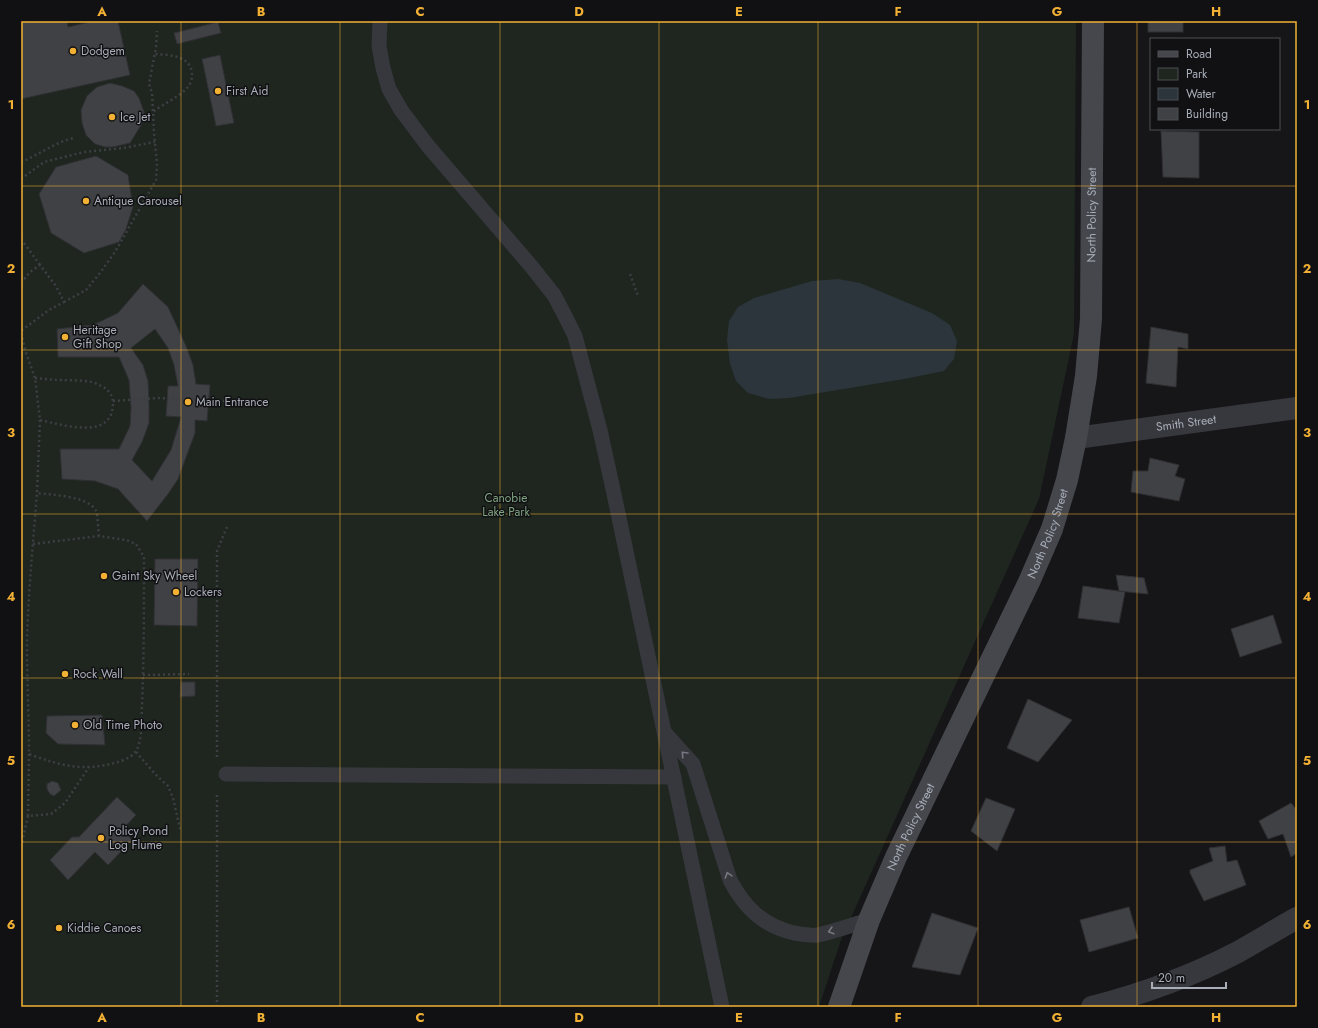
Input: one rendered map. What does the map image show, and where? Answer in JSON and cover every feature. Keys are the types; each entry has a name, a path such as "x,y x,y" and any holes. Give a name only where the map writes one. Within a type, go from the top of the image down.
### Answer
{"street":[{"name":"North Policy Street","path":"838,1007 869,920 896,857 1035,568 1052,529 1062,497 1076,438 1086,376 1091,319 1094,21"},
{"name":"Smith Street","path":"1076,438 1297,408"},
{"path":"1092,1007 1164,985 1201,969 1238,952 1297,918"}],"lane":[{"path":"380,21 379,46 382,68 389,89 401,110 425,142 554,295 575,336 600,430 723,1005"},
{"path":"665,733 693,764 730,880 737,894 747,907 759,918 772,926 786,931 802,934 817,935 869,920"},
{"path":"226,774 674,777"}],"path":[{"path":"21,847 28,816 29,754 27,646 40,420 35,378 26,353 21,332 49,310 86,290 115,252 156,180 157,164 152,93 149,84 157,31"},
{"path":"153,112 187,88 192,81 192,72 189,64 184,60 177,57 154,54"},
{"path":"21,162 38,155 58,143 74,138"},
{"path":"21,179 44,162 84,152 122,148 155,142"},
{"path":"21,239 58,289 64,302"},
{"path":"21,283 30,272 40,265"},
{"path":"630,274 638,296"},
{"path":"21,354 26,353"},
{"path":"35,378 98,384 109,391 114,400 113,413 108,421 98,427 84,428 40,420"},
{"path":"114,400 157,398 227,401"},
{"path":"37,493 65,496 87,502 96,510 99,536"},
{"path":"217,551 227,527"},
{"path":"29,754 56,764 89,767 108,765 127,759 136,752 140,739 143,675 144,557 136,544 126,540 99,536 33,544"},
{"path":"143,675 189,674"},
{"path":"136,752 168,786 173,798 180,829"},
{"path":"28,816 51,814 64,803 89,767"},
{"path":"21,830 25,831"}],"green space":[{"name":"Canobie Lake Park","path":"21,21 1076,21 1074,334 1039,499 841,940 819,1007 21,1007"}],"water":[{"path":"838,279 860,283 932,313 950,325 957,341 954,359 944,371 789,398 769,399 748,393 736,381 730,364 727,340 729,321 738,307 754,298 812,281"}],"building":[{"name":"Dodgem","path":"31,21 67,21 68,27 94,21 118,21 130,75 21,99 21,23"},
{"path":"1148,21 1183,21 1183,32 1148,32"},
{"path":"218,22 221,33 177,44 174,33"},
{"name":"First Aid","path":"220,55 234,123 216,126 202,59"},
{"name":"Ice Jet","path":"110,83 134,91 139,98 144,112 143,122 130,143 113,147 105,147 95,144 86,135 82,123 81,110 87,96 97,87"},
{"path":"1161,131 1199,132 1199,178 1163,177"},
{"name":"Antique Carousel","path":"96,156 128,175 133,207 126,229 119,242 84,253 51,233 39,194 56,167"},
{"name":"Main Entrance","path":"143,284 168,307 193,365 196,384 210,385 207,421 195,420 195,433 178,479 147,521 118,489 95,481 62,479 60,449 119,449 130,426 131,408 129,380 119,357 58,357 57,329 93,325 118,313","holes":["155,329 168,348 174,365 178,386 168,386 166,416 181,417 171,450 152,481 132,460 142,442 149,423 149,404 148,381 143,365 131,348"]},
{"path":"1151,327 1188,334 1188,349 1178,347 1176,387 1146,383"},
{"path":"1150,458 1179,465 1175,476 1185,479 1179,501 1131,492 1133,471 1148,471"},
{"name":"Lockers","path":"155,559 198,559 197,626 154,625"},
{"path":"1116,575 1144,578 1148,594 1119,591"},
{"path":"1083,586 1125,592 1119,623 1078,618"},
{"path":"1273,615 1282,643 1240,657 1231,629"},
{"path":"181,682 195,682 195,696 180,697"},
{"path":"1028,699 1072,720 1038,762 1007,748"},
{"name":"Old Time Photo","path":"102,715 105,745 58,744 46,733 47,716"},
{"path":"52,781 58,783 61,790 54,796 50,794 47,789 47,784"},
{"name":"Policy Pond Log Flume","path":"117,797 136,815 122,830 132,840 108,865 95,852 68,880 50,860 72,837 79,837"},
{"path":"986,798 1015,809 997,851 971,831"},
{"path":"1291,803 1297,810 1297,853 1291,857 1283,834 1268,839 1259,821"},
{"path":"1225,846 1227,862 1237,860 1246,885 1204,901 1190,873 1190,870 1213,861 1209,848"},
{"path":"1129,907 1138,938 1089,952 1080,920"},
{"path":"932,913 978,928 960,975 912,967"}],"place":[{"name":"Dodgem","path":"73,51"},
{"name":"First Aid","path":"218,91"},
{"name":"Ice Jet","path":"112,117"},
{"name":"Antique Carousel","path":"86,201"},
{"name":"Heritage Gift Shop","path":"65,337"},
{"name":"Main Entrance","path":"188,402"},
{"name":"Gaint Sky Wheel","path":"104,576"},
{"name":"Lockers","path":"176,592"},
{"name":"Rock Wall","path":"65,674"},
{"name":"Old Time Photo","path":"75,725"},
{"name":"Policy Pond Log Flume","path":"101,838"},
{"name":"Kiddie Canoes","path":"59,928"}]}
